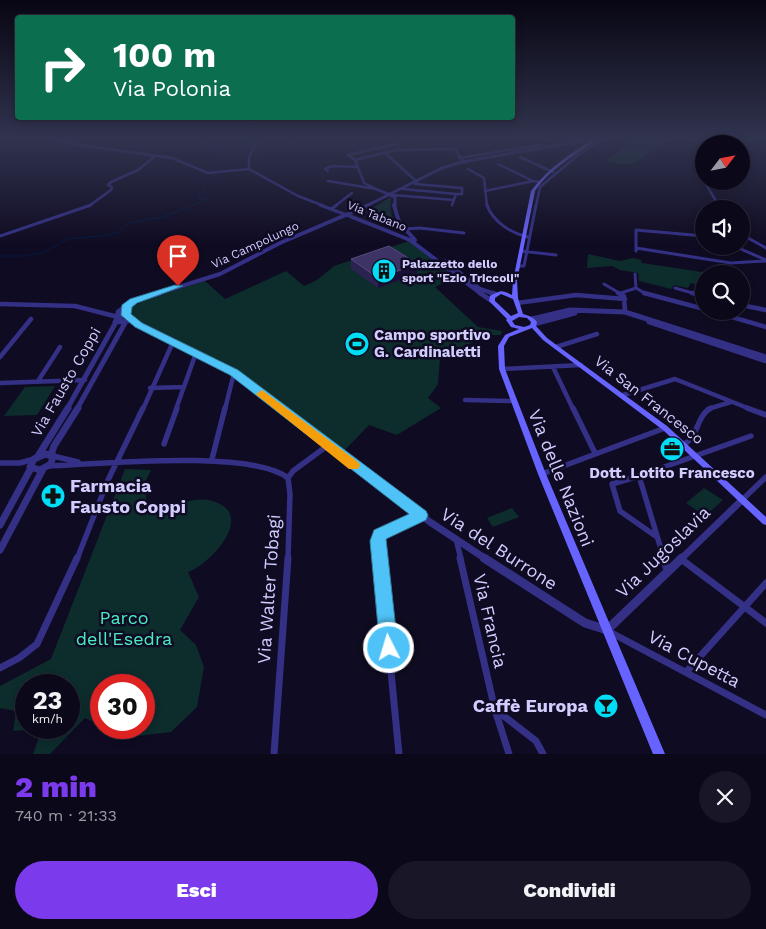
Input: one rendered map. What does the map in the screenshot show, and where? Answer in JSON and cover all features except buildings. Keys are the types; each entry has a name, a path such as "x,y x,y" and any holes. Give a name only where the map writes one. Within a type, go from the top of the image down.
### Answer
{"main road":[{"path":"530,325 510,324 510,318 492,301 492,297 509,288 514,281 532,191 551,173"},
{"path":"514,281 516,300 521,315 530,325"},
{"path":"498,293 516,300"},
{"path":"510,318 521,315"},
{"name":"Via delle Nazioni","path":"530,325 507,336 501,346 502,369 542,474 660,754"},
{"name":"Via San Francesco","path":"530,325 545,339 666,428 766,522"}],"street":[{"path":"0,236 89,206 111,190 112,187 108,185 111,182 131,173"},
{"name":"Via Tabano","path":"256,173 286,190 412,242 448,268 471,288 492,301"},
{"path":"360,173 364,183 390,194 454,200"},
{"path":"406,173 415,182"},
{"path":"390,194 437,173"},
{"path":"474,173 484,178 487,206 498,221 529,237"},
{"path":"517,173 533,181 540,182"},
{"path":"518,266 524,266 540,187 555,173"},
{"path":"328,181 376,189"},
{"path":"485,191 533,181"},
{"path":"390,194 415,182 458,187 464,190 462,194 456,194 403,189"},
{"path":"331,209 352,193"},
{"path":"390,194 395,198 394,212 404,229"},
{"name":"Via Campolungo","path":"117,320 118,312 127,305 150,295 220,274 280,243 350,216 390,194"},
{"path":"452,205 456,194"},
{"name":"Via Tabano","path":"404,229 420,228 464,233"},
{"name":"Via Tabano","path":"404,229 480,289 498,293"},
{"path":"695,235 636,230 636,250 723,262 766,261"},
{"path":"750,242 766,248"},
{"path":"521,251 556,255"},
{"path":"750,254 766,261"},
{"path":"635,274 636,288"},
{"path":"604,284 621,293 625,299 625,312"},
{"path":"621,293 636,288 648,295 695,307"},
{"path":"675,288 695,294"},
{"path":"516,300 539,302 561,296 600,295 625,299"},
{"path":"0,304 52,304 87,308 117,320 127,319 127,305"},
{"path":"750,307 766,310"},
{"path":"530,325 570,310 625,312 766,357"},
{"path":"530,325 569,314 587,312 621,315 646,321 766,361"},
{"path":"0,357 31,319"},
{"name":"Via Fausto Coppi","path":"0,550 46,467 53,461 54,446 97,376 127,319"},
{"name":"Via del Burrone","path":"127,319 234,372 328,446 421,515 585,623 607,630"},
{"name":"Via Fausto Coppi","path":"0,525 30,467 85,380 117,320"},
{"path":"742,320 766,327"},
{"path":"556,347 597,334"},
{"path":"0,668 19,658 37,644 76,558 108,480 118,464 150,388 173,342"},
{"path":"38,381 60,347"},
{"path":"164,444 196,353"},
{"path":"502,369 582,365"},
{"path":"553,367 595,453"},
{"path":"212,460 234,372"},
{"path":"622,395 675,379 766,415"},
{"path":"0,382 85,380"},
{"path":"150,388 184,387"},
{"path":"465,400 514,401"},
{"path":"685,444 696,436 703,413 709,408 733,402"},
{"path":"542,474 666,428"},
{"path":"657,537 620,511 612,484 751,436"},
{"path":"20,462 30,467 46,467 212,460 279,472 288,478 294,471 328,446"},
{"path":"52,456 84,464"},
{"name":"Via Fausto Coppi","path":"36,457 52,456"},
{"path":"0,463 20,462 36,457"},
{"path":"639,476 667,570"},
{"path":"743,500 766,477"},
{"name":"Via Walter Tobagi","path":"274,754 288,557 290,494 288,478"},
{"name":"Via Jugoslavia","path":"607,630 667,570 743,500"},
{"path":"399,754 378,541 383,532 421,515"},
{"name":"Via Francia","path":"456,539 495,710 508,754"},
{"path":"680,558 766,623"},
{"path":"686,671 766,583"},
{"name":"Via Cupetta","path":"607,630 766,715"},
{"path":"495,710 536,741 543,754"}],"green space":[{"path":"391,197 391,211 396,223 366,212"},
{"path":"409,241 459,279 453,279 435,287 478,327 502,331 501,335 488,335 440,358 438,384 428,398 441,408 397,435 369,425 343,452 240,373 148,327 138,321 129,310 154,297 205,281 225,299 286,271 304,286 317,280 334,266"},
{"path":"588,254 620,261 633,258 641,260 642,263 695,271 695,284 691,283 688,288 674,285 671,289 639,281 638,273 620,270 612,266 587,268"},
{"path":"55,386 37,415 4,416 25,387"},
{"name":"Parco dell'Esedra","path":"125,469 151,470 145,482 147,511 196,500 212,501 225,507 231,516 231,526 226,538 208,559 188,572 199,597 180,630 196,645 204,667 197,707 171,732 155,734 155,674 90,674 90,720 85,718 80,723 80,674 23,674 51,659"},
{"path":"704,488 723,500 705,516 686,503"},
{"path":"512,508 519,517 493,527 487,518"},
{"name":"Parco dell'Esedra","path":"15,678 15,711 0,708 0,686"},
{"name":"Parco dell'Esedra","path":"38,739 65,739 50,754 33,754"}],"waterway":[{"path":"0,256 25,256 44,252 68,239 108,235 118,232 128,223 163,217 209,199 199,198 198,194 205,190 203,184 214,176 214,173"}],"slow traffic":[{"path":"262,394 354,465"}],"place":[{"name":"Palazzetto dello sport \"Ezio Triccoli\"","path":"384,271"},
{"name":"Campo sportivo G. Cardinaletti","path":"357,344"},
{"name":"Dott. Lotito Francesco","path":"672,449"},
{"name":"Farmacia Fausto Coppi","path":"53,496"},
{"name":"Caffè Europa","path":"606,706"}],"route":[{"path":"178,286 133,301 127,305 126,315 139,325 234,372 328,446 421,515 383,532 378,541 389,648"}]}
